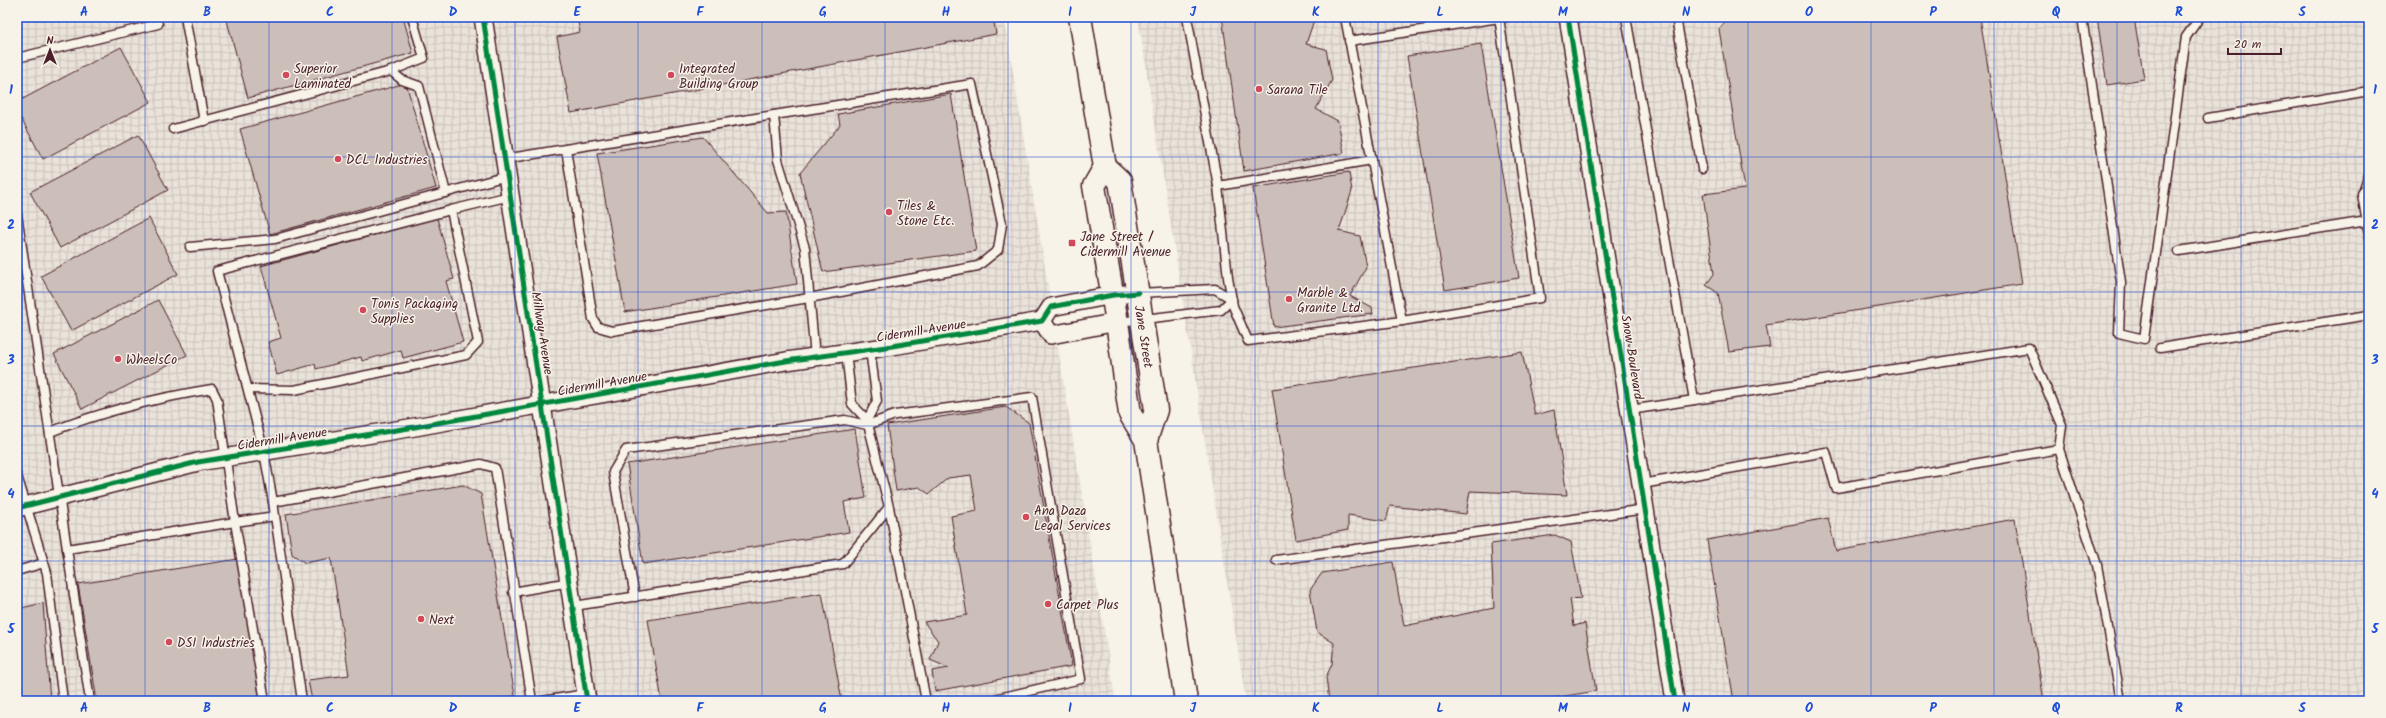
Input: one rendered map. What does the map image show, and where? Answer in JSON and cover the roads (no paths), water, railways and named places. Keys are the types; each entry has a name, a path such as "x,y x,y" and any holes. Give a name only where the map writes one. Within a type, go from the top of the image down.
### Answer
{"main road":[{"path":"1080,17 1105,167"},
{"name":"Jane Street","path":"1146,440 1156,410 1143,319 1120,181 1105,167 1094,186 1113,296 1130,414 1146,440 1186,701"}],"street":[{"name":"Millway Avenue","path":"483,17 506,176 544,404 587,697"},
{"name":"Snow Boulevard","path":"1568,17 1646,509 1662,627 1675,701"},
{"path":"1117,322 1051,335 1042,321 1051,307 1138,293"},
{"name":"Cidermill Avenue","path":"22,507 59,496 198,462 264,452 815,357 870,350 1042,321"}],"lane":[{"path":"185,17 204,121"},
{"path":"173,129 391,71 424,58 412,17"},
{"path":"1187,17 1218,186 1232,299 1248,341 1402,322 1540,298 1501,17 1349,41"},
{"path":"1345,17 1402,322"},
{"path":"1626,17 1694,400"},
{"path":"1676,17 1702,168"},
{"path":"2082,17 2121,282 2119,333 2144,339 2186,37 2200,17"},
{"path":"17,58 158,24"},
{"path":"391,71 402,80 419,86 446,193"},
{"path":"504,159 774,115 972,84 1002,224 998,250 978,266 809,298 612,331 598,327 593,318 566,149"},
{"path":"2208,118 2369,91"},
{"path":"774,115 778,160 805,248 815,357"},
{"path":"1218,186 1372,160"},
{"path":"2369,175 2362,194 2369,235"},
{"path":"190,247 275,239 506,176"},
{"path":"302,701 273,502 264,452 216,271 510,196"},
{"path":"248,390 294,390 466,355 478,342 451,210"},
{"path":"17,214 90,701"},
{"path":"2179,251 2367,221"},
{"path":"1138,293 1215,289 1232,299"},
{"path":"1117,322 1221,310 1232,299"},
{"path":"2160,348 2369,315"},
{"path":"1630,410 2028,348 2062,424 2059,449 2097,565 2121,701"},
{"path":"867,422 877,401 870,350"},
{"path":"846,353 852,404 867,422 889,507 926,701"},
{"path":"50,432 93,415 161,397 212,389 217,399 235,522 266,701"},
{"path":"635,597 613,472 626,450 844,420 867,422 895,416 1032,397 1081,679 986,701"},
{"path":"1642,484 1826,452 1836,488 2059,449"},
{"path":"273,502 481,464 495,468 513,592 532,701"},
{"path":"17,476 22,507 47,573 63,701"},
{"path":"574,606 843,564 889,507"},
{"path":"1276,560 1646,509"},
{"path":"68,549 275,516"},
{"path":"17,571 44,563"},
{"path":"513,592 570,582"},
{"path":"542,701 587,697"}],"place":[{"name":"Superior Laminated","path":"286,75"},
{"name":"Integrated Building Group","path":"671,75"},
{"name":"Sarana Tile","path":"1259,89"},
{"name":"DCL Industries","path":"338,159"},
{"name":"Tiles & Stone Etc.","path":"889,212"},
{"name":"Jane Street / Cidermill Avenue","path":"1072,243"},
{"name":"Marble & Granite Ltd.","path":"1289,299"},
{"name":"Tonis Packaging Supplies","path":"363,310"},
{"name":"WheelsCo","path":"118,359"},
{"name":"Ana Daza Legal Services","path":"1026,517"},
{"name":"Carpet Plus","path":"1048,604"},
{"name":"Next","path":"421,619"},
{"name":"DSI Industries","path":"169,642"}]}
